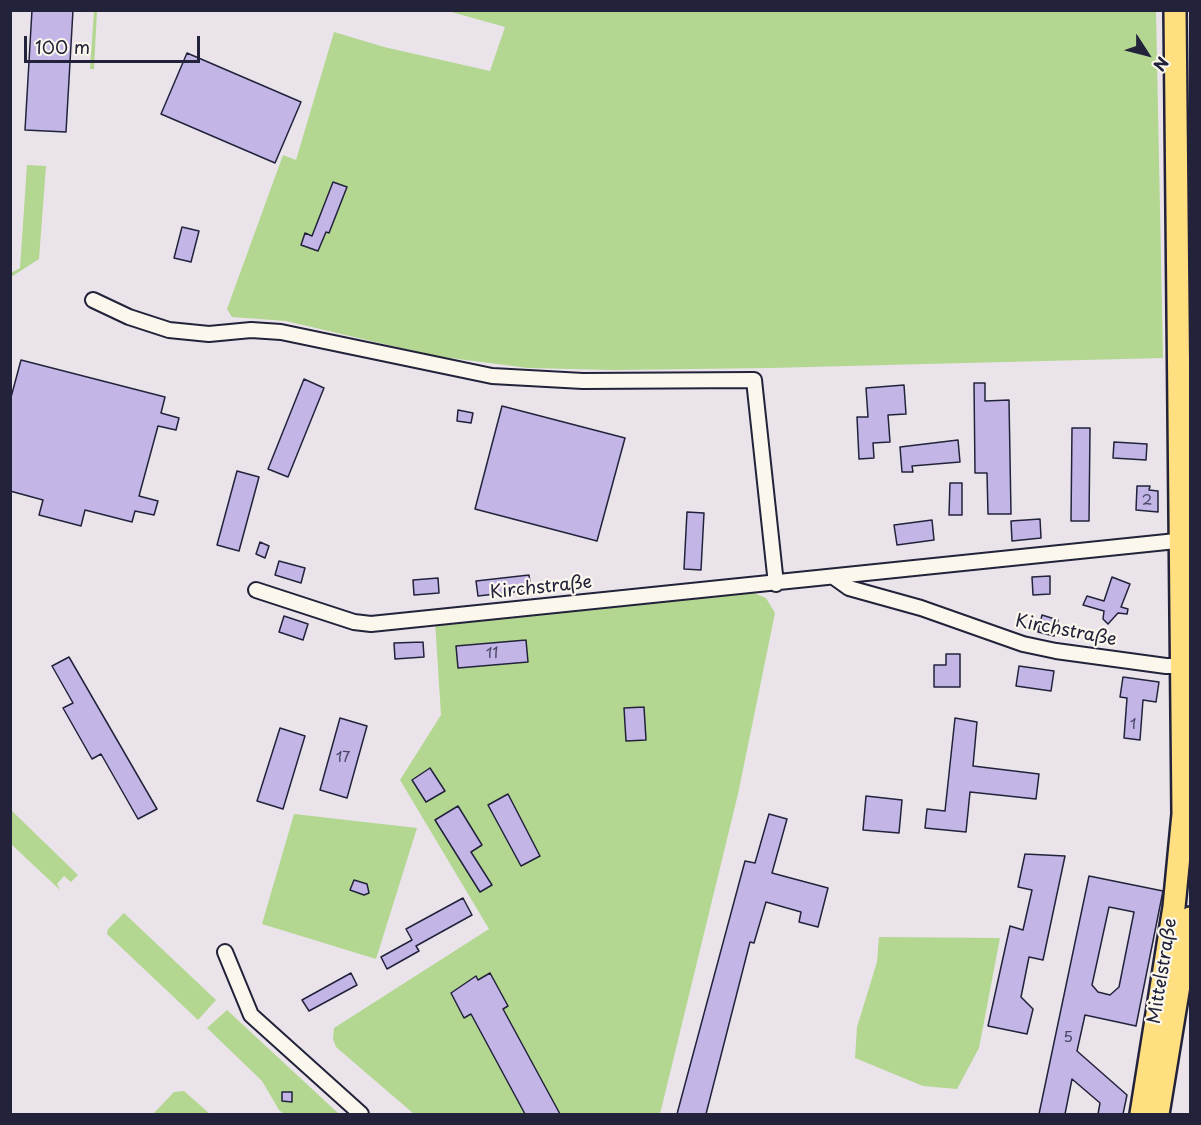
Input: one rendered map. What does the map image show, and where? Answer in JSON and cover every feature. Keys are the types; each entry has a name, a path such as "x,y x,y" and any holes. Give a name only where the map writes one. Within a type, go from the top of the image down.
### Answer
{"main road":[{"name":"Mittelstraße","path":"1141,1114 1180,856 1187,661 1175,10"},
{"name":"Mittelstraße","path":"1158,1114 1191,918"}],"street":[{"path":"93,300 129,317 169,330 209,334 251,330 281,332 492,376 583,381 754,380 776,584"},
{"name":"Kirchstraße","path":"256,591 354,622 371,624 776,584 795,579 835,578 1186,540"},
{"name":"Kirchstraße","path":"835,578 849,588 921,608 1023,644 1161,666 1174,666 1187,661"},
{"path":"225,952 251,1015 362,1114"}],"green space":[{"path":"94,11 97,11 94,69 90,69"},
{"path":"448,11 1156,11 1163,358 769,368 614,370 528,368 435,356 286,321 232,317 227,309 283,155 296,160 334,32 384,47 490,71 505,27"},
{"path":"27,165 46,166 39,259 11,277 11,273 20,268"},
{"path":"747,590 766,598 775,613 738,794 660,1114 414,1114 336,1047 333,1039 334,1028 489,929 400,780 441,715 435,621"},
{"path":"11,810 78,875 71,882 64,876 57,884 60,890 11,844"},
{"path":"294,814 417,828 376,959 262,924"},
{"path":"124,913 216,1000 198,1020 107,934 108,929"},
{"path":"879,937 1000,938 979,1048 957,1089 923,1086 855,1058 857,1027 877,962"},
{"path":"227,1010 339,1114 284,1114 279,1110 262,1081 207,1028"},
{"path":"184,1091 210,1114 153,1114 174,1092"}],"building":[{"path":"32,10 73,10 66,132 25,130"},
{"path":"187,53 301,102 275,163 161,114"},
{"path":"333,182 347,187 329,233 326,232 318,251 301,245 305,233 312,236"},
{"path":"182,227 199,231 191,262 174,258"},
{"path":"21,360 165,397 161,413 179,418 176,430 158,426 139,496 158,501 154,515 135,511 132,522 85,510 81,526 39,515 43,500 10,491 10,401"},
{"path":"304,379 324,388 288,477 268,469"},
{"path":"974,383 985,383 985,401 1009,400 1011,514 988,514 987,473 975,473"},
{"path":"904,385 906,414 888,415 890,442 873,443 874,458 859,459 857,417 868,417 866,388"},
{"path":"502,406 625,438 597,541 475,509"},
{"path":"458,410 473,413 471,423 457,421"},
{"path":"1072,428 1090,428 1089,521 1071,521"},
{"path":"958,440 960,462 912,466 913,472 902,472 900,447"},
{"path":"1114,442 1147,444 1146,460 1113,458"},
{"path":"237,471 259,477 239,551 217,545"},
{"path":"950,483 962,483 962,515 949,515"},
{"path":"1137,486 1150,486 1149,490 1158,491 1158,512 1136,510"},
{"path":"687,512 704,513 701,570 684,569"},
{"path":"1040,519 1041,538 1012,541 1011,521"},
{"path":"932,520 934,540 897,545 894,525"},
{"path":"260,542 269,546 265,558 256,554"},
{"path":"279,561 305,568 301,583 275,575"},
{"path":"529,575 531,590 478,596 476,581"},
{"path":"1050,576 1050,594 1033,595 1032,577"},
{"path":"1112,577 1130,584 1121,607 1128,609 1127,614 1118,613 1108,624 1103,619 1104,611 1083,605 1087,596 1104,601"},
{"path":"438,578 439,593 414,595 413,580"},
{"path":"1042,615 1058,620 1054,636 1038,632"},
{"path":"284,616 308,624 303,640 279,632"},
{"path":"526,640 528,662 458,668 456,646"},
{"path":"423,642 424,657 395,659 394,643"},
{"path":"946,654 960,654 960,687 934,687 934,665 946,665"},
{"path":"69,657 157,809 138,819 101,754 92,759 63,708 73,703 52,666"},
{"path":"1019,666 1054,671 1051,691 1016,686"},
{"path":"1123,677 1159,682 1156,702 1143,700 1140,740 1124,738 1127,698 1120,697"},
{"path":"644,707 646,740 626,741 624,708"},
{"path":"340,718 367,726 347,798 320,790"},
{"path":"955,718 977,722 973,766 1039,774 1036,799 970,792 966,832 925,828 927,809 945,811"},
{"path":"280,728 305,736 283,809 257,801"},
{"path":"430,768 445,791 426,802 412,780"},
{"path":"508,794 540,856 521,866 488,805"},
{"path":"866,796 902,800 899,833 863,830"},
{"path":"458,806 482,845 471,852 492,885 480,892 435,820"},
{"path":"769,814 787,819 772,873 828,888 818,927 799,922 801,912 766,902 754,943 750,942 706,1114 677,1114 745,861 755,863"},
{"path":"1025,854 1065,856 1043,960 1029,957 1021,997 1033,1009 1027,1034 988,1026 1010,926 1023,930 1032,890 1018,887"},
{"path":"1089,876 1163,891 1136,1026 1085,1015 1077,1051 1127,1095 1123,1114 1098,1114 1100,1103 1072,1079 1065,1114 1039,1114","holes":["1109,907 1134,912 1119,987 1110,995 1098,992 1092,985"]},
{"path":"354,880 367,884 369,893 364,895 350,890"},
{"path":"463,898 472,915 416,946 419,951 387,969 381,957 412,940 406,929"},
{"path":"351,973 357,985 309,1011 302,1000"},
{"path":"490,973 508,1006 503,1009 560,1114 525,1114 471,1014 464,1018 451,993 476,976 478,980"},
{"path":"282,1092 292,1092 292,1102 282,1101"}]}
